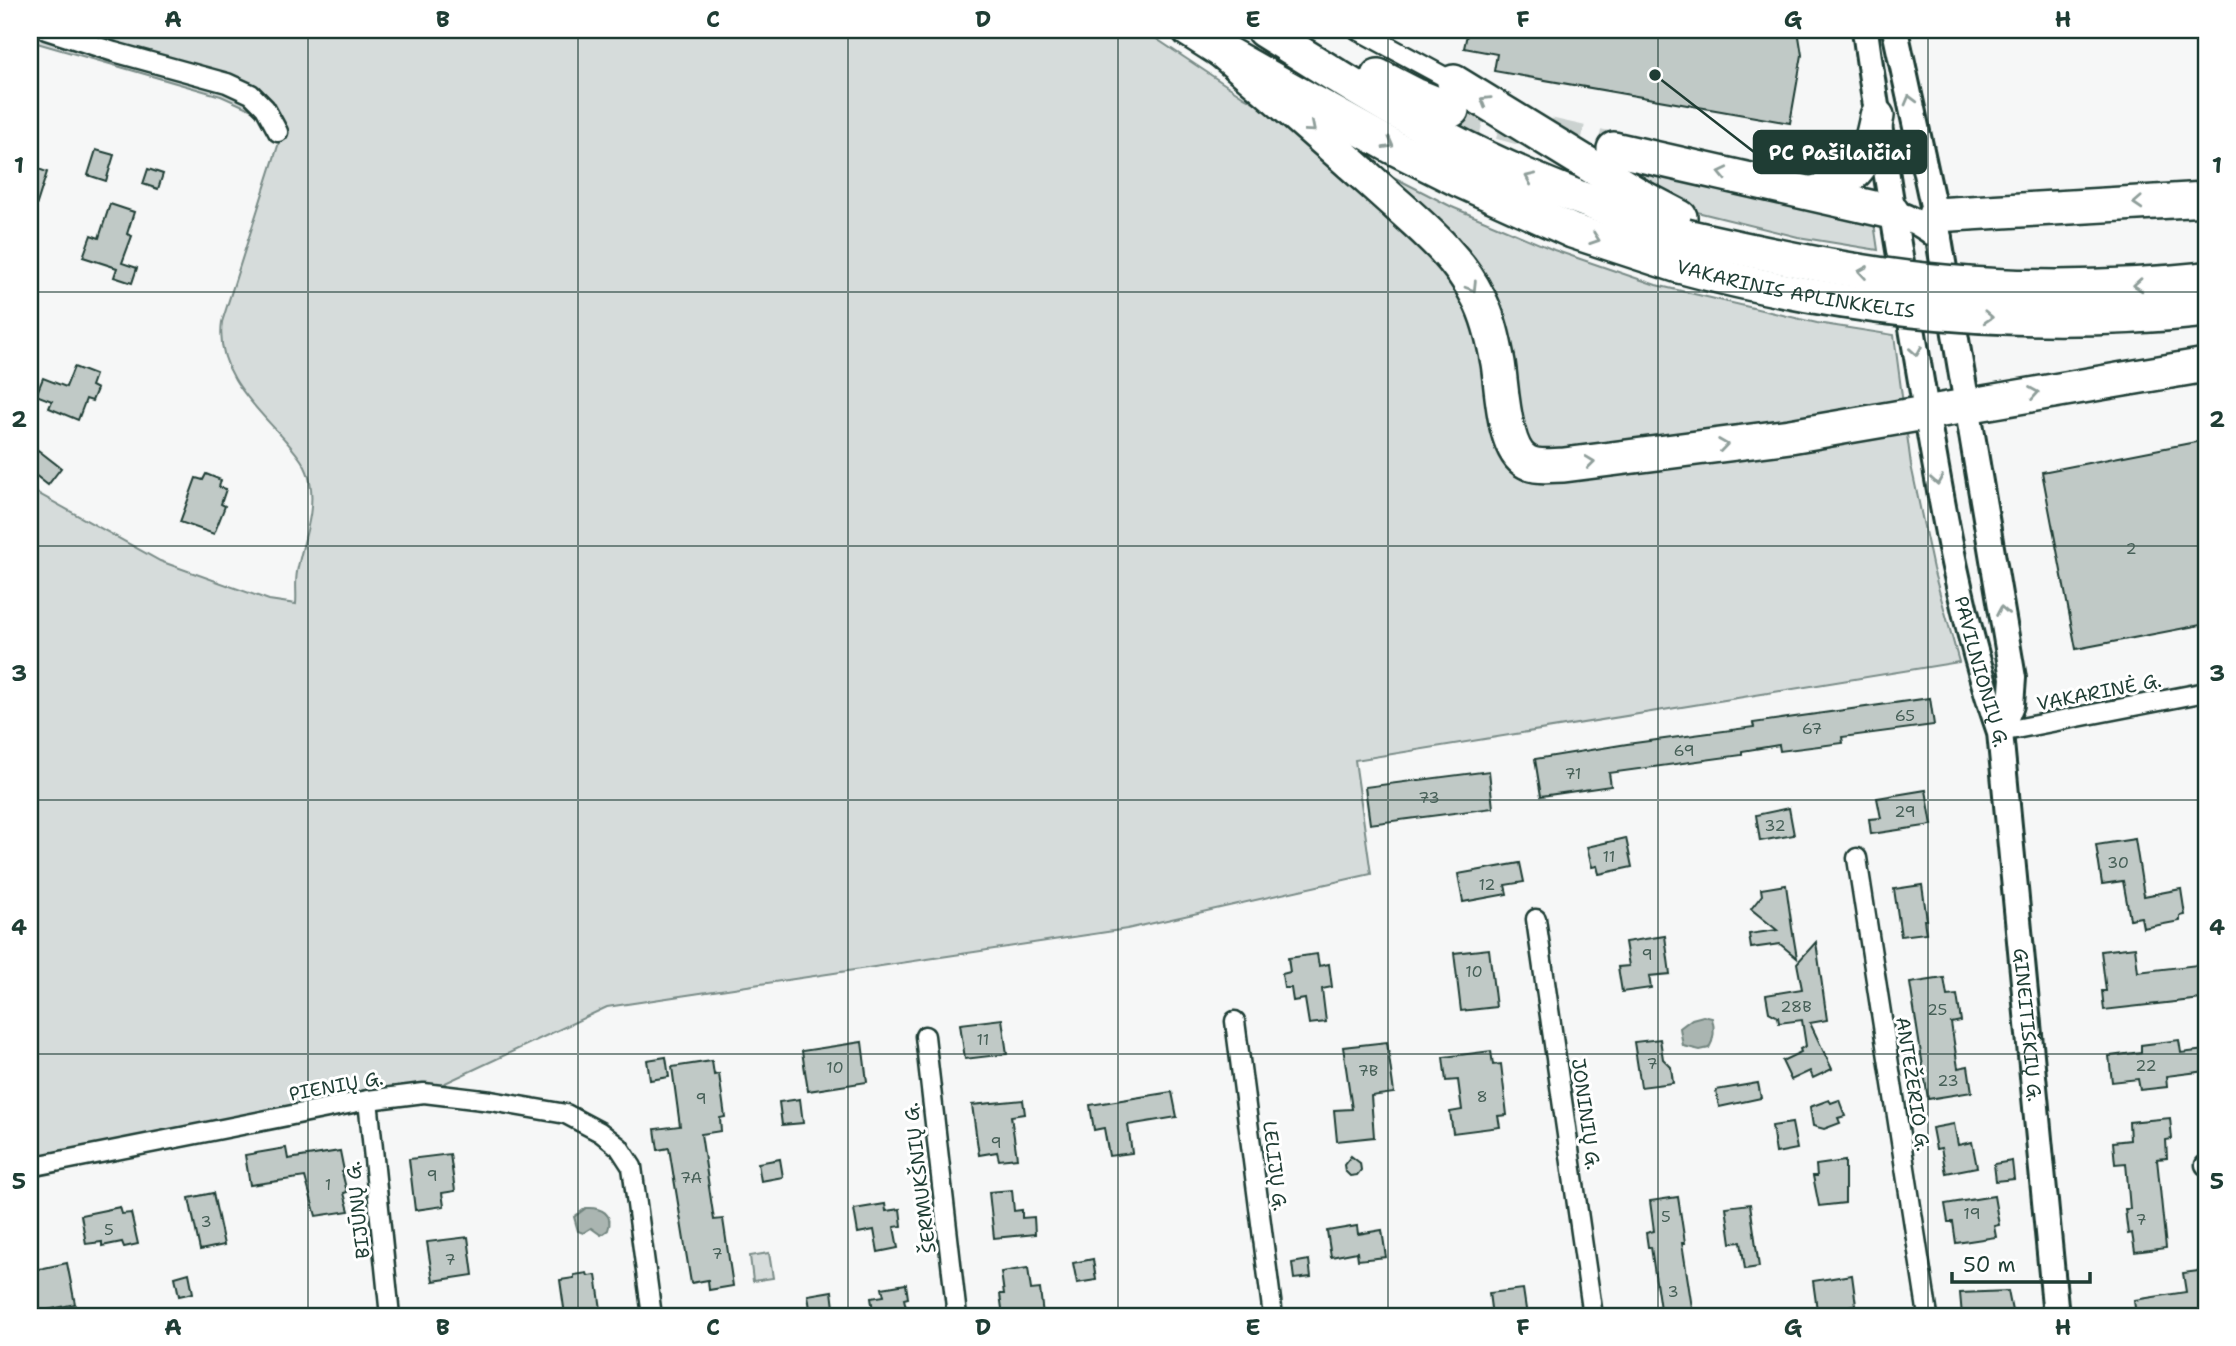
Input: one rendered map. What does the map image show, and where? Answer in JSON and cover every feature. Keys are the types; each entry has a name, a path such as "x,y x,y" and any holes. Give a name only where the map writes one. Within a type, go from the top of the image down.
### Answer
{"highway":[{"name":"VAKARINIS APLINKKELIS","path":"1189,30 1393,147 1572,231 1686,241 1860,271 1976,284 2114,286 2206,279"},
{"name":"VAKARINIS APLINKKELIS","path":"1263,30 1449,140 1574,197 1686,241 1778,291 1854,304 1941,314 2062,320 2122,318 2206,310"},
{"path":"1302,30 1363,69 1415,95 1453,96 1657,206 1686,241"},
{"path":"1223,51 1410,217 1445,250 1465,275 1479,298 1490,326 1507,429 1514,448 1526,462 1564,465 1790,436 2206,365"},
{"path":"1813,193 1833,188 1844,181 1863,161 1871,146 1877,116"},
{"path":"1614,149 1892,212"},
{"path":"1937,226 2206,199"}],"street":[{"path":"46,30 227,83 251,94 265,108 278,132"},
{"path":"1357,30 1453,96"},
{"name":"PAVILNIONIŲ G.","path":"1865,30 1892,212 1942,505 1962,602 2000,732"},
{"name":"PAVILNIONIŲ G.","path":"1895,30 1937,226 2013,678 2011,705 2000,732"},
{"path":"1892,212 1937,226"},
{"name":"VAKARINĖ G.","path":"2000,732 2206,692"},
{"name":"GINEITIŠKIŲ G.","path":"2000,732 2056,1316"},
{"name":"ANTEŽERIO G.","path":"1857,858 1928,1316"},
{"name":"JONINIŲ G.","path":"1536,919 1593,1316"},
{"name":"LELIJŲ G.","path":"1235,1021 1273,1316"},
{"name":"ŠERMUKŠNIŲ G.","path":"925,1036 957,1316"},
{"name":"PIENIŲ G.","path":"30,1167 368,1100 424,1093 566,1114 600,1132 620,1147 632,1167 652,1316"},
{"name":"BIJŪNŲ G.","path":"368,1100 390,1316"}],"shaded area":[{"path":"30,30 106,30 149,39 187,35 189,30 1143,30 1244,97 1366,163 1452,207 1554,250 1656,285 1817,323 1894,335 1911,465 1933,569 1959,662 1355,760 1371,874 1127,929 607,1007 424,1093 30,1166 30,489 160,561 269,600 296,604 296,576 310,516 311,494 309,476 304,465 251,402 231,373 222,340 222,322 282,133 261,114 221,96 30,41"},
{"path":"1612,163 1874,223 1878,250 1798,237 1697,212"},
{"path":"30,282 39,299 30,333"},
{"path":"1703,1016 1712,1018 1713,1022 1713,1037 1709,1048 1700,1050 1683,1046 1680,1028 1692,1019"},
{"path":"586,1208 597,1209 608,1216 608,1230 601,1235 591,1228 583,1233 578,1231 574,1217"},
{"path":"769,1253 773,1278 753,1281 750,1256"}],"building":[{"path":"1468,30 1798,30 1802,55 1790,123 1494,71 1497,54 1464,48"},
{"path":"96,150 114,155 106,181 88,175"},
{"path":"30,166 47,172 33,216 30,215"},
{"path":"148,169 163,174 158,189 143,184"},
{"path":"110,204 134,212 127,234 132,236 122,263 137,268 132,283 114,277 117,268 83,257 91,235 99,238"},
{"path":"74,367 95,375 91,386 97,389 92,401 86,399 78,420 49,408 52,401 36,395 43,378 66,387"},
{"path":"2206,440 2206,624 2076,649 2042,472"},
{"path":"38,450 61,468 48,485 30,471 30,461"},
{"path":"206,474 221,480 219,487 226,489 221,504 225,506 214,534 180,522 196,478 203,480"},
{"path":"1930,698 1934,725 1842,737 1843,743 1780,751 1779,745 1742,751 1742,755 1609,773 1611,786 1541,796 1535,759 1754,727 1753,723"},
{"path":"1489,771 1493,808 1370,824 1365,787"},
{"path":"1926,790 1932,825 1871,834 1869,819 1881,818 1877,798"},
{"path":"1789,808 1794,835 1760,841 1756,815"},
{"path":"1626,838 1632,867 1599,874 1597,866 1592,867 1587,847"},
{"path":"2135,839 2144,896 2181,889 2185,915 2180,916 2180,921 2143,928 2141,917 2130,919 2123,881 2102,884 2096,845"},
{"path":"1520,863 1524,882 1505,885 1507,894 1463,902 1458,874"},
{"path":"1786,885 1797,958 1780,944 1751,948 1749,934 1777,930 1751,909 1762,895 1761,889"},
{"path":"1922,885 1926,933 1901,936 1894,889"},
{"path":"1665,936 1670,974 1649,976 1651,988 1622,992 1618,967 1629,966 1625,942"},
{"path":"1816,942 1827,1020 1810,1023 1832,1069 1813,1078 1810,1071 1791,1080 1782,1061 1801,1052 1800,1049 1806,1046 1802,1020 1779,1023 1778,1017 1769,1012 1766,995 1802,989 1797,963"},
{"path":"2135,947 2138,972 2197,965 2201,999 2104,1010 2102,991 2106,991 2101,951"},
{"path":"1489,949 1496,1007 1461,1011 1454,953"},
{"path":"1317,954 1319,966 1329,964 1332,987 1322,989 1326,1022 1309,1024 1305,999 1293,1001 1291,988 1284,988 1282,974 1290,972 1288,958"},
{"path":"1944,978 1947,996 1957,995 1961,1021 1951,1023 1958,1068 1968,1066 1972,1092 1928,1099 1910,983"},
{"path":"1002,1019 1007,1054 965,1059 960,1024"},
{"path":"1660,1039 1663,1059 1671,1067 1673,1083 1641,1087 1634,1042"},
{"path":"2179,1040 2181,1053 2206,1050 2206,1071 2166,1076 2167,1087 2140,1090 2138,1079 2112,1082 2109,1056 2141,1052 2141,1045"},
{"path":"862,1042 867,1082 808,1091 802,1051"},
{"path":"1387,1042 1394,1093 1371,1096 1374,1137 1337,1141 1334,1110 1352,1109 1343,1047"},
{"path":"1491,1051 1493,1065 1501,1064 1507,1115 1498,1116 1500,1127 1453,1133 1450,1112 1462,1110 1458,1080 1446,1081 1443,1057"},
{"path":"666,1057 669,1077 650,1080 647,1060"},
{"path":"712,1061 714,1075 719,1074 725,1117 720,1118 721,1131 701,1134 714,1220 723,1219 733,1286 709,1290 708,1280 691,1283 669,1148 658,1150 655,1129 680,1126 672,1067"},
{"path":"1758,1083 1761,1098 1719,1107 1716,1090"},
{"path":"1172,1092 1177,1117 1128,1125 1132,1153 1109,1156 1104,1128 1094,1130 1090,1105"},
{"path":"800,1099 803,1123 782,1125 779,1102"},
{"path":"1023,1100 1025,1114 1011,1116 1017,1158 999,1160 997,1152 979,1155 972,1105"},
{"path":"1829,1100 1831,1103 1839,1100 1845,1116 1838,1118 1840,1123 1824,1129 1813,1126 1810,1107"},
{"path":"2170,1118 2172,1139 2166,1140 2167,1158 2157,1159 2166,1248 2135,1252 2132,1233 2128,1234 2125,1209 2130,1209 2126,1163 2115,1164 2113,1142 2130,1140 2129,1122"},
{"path":"1792,1123 1797,1149 1776,1153 1772,1126"},
{"path":"1954,1124 1958,1145 1972,1142 1977,1167 1946,1173 1941,1148 1936,1149 1932,1128"},
{"path":"286,1148 288,1159 340,1151 347,1192 344,1193 349,1211 316,1216 305,1177 250,1185 245,1155"},
{"path":"450,1154 455,1191 442,1193 444,1206 415,1210 409,1159"},
{"path":"1351,1156 1360,1163 1361,1170 1357,1175 1350,1176 1344,1165"},
{"path":"780,1159 783,1177 761,1181 758,1163"},
{"path":"1845,1161 1845,1203 1819,1206 1813,1176 1817,1176 1816,1165"},
{"path":"2012,1161 2014,1179 1996,1181 1994,1164"},
{"path":"1012,1190 1014,1211 1022,1210 1022,1218 1034,1217 1035,1234 994,1238 989,1192"},
{"path":"213,1193 224,1245 200,1250 189,1198"},
{"path":"1994,1196 1999,1225 1994,1226 1996,1237 1956,1243 1953,1222 1948,1222 1945,1204"},
{"path":"1678,1197 1693,1314 1661,1316 1651,1247 1648,1247 1646,1233 1654,1231 1650,1201"},
{"path":"885,1204 886,1211 900,1209 902,1226 894,1227 898,1248 878,1252 874,1230 858,1233 854,1209"},
{"path":"1750,1204 1759,1267 1745,1269 1741,1242 1731,1243 1726,1207"},
{"path":"120,1207 122,1214 131,1213 138,1244 124,1247 122,1242 102,1246 102,1242 86,1244 81,1215"},
{"path":"1357,1226 1358,1234 1382,1230 1386,1257 1358,1260 1357,1252 1331,1257 1327,1231"},
{"path":"468,1237 473,1275 433,1281 427,1242"},
{"path":"1093,1259 1096,1280 1077,1283 1073,1263"},
{"path":"1309,1260 1311,1277 1294,1279 1292,1263"},
{"path":"67,1263 75,1304 38,1312 30,1290 30,1271"},
{"path":"1028,1268 1031,1290 1040,1289 1043,1315 1003,1316 1001,1272"},
{"path":"2206,1270 2206,1316 2136,1316 2134,1300 2186,1292 2183,1273"},
{"path":"189,1273 193,1293 179,1296 175,1277"},
{"path":"587,1273 588,1276 596,1275 601,1309 565,1315 560,1280"},
{"path":"1852,1275 1856,1305 1817,1310 1813,1281"},
{"path":"906,1284 908,1298 904,1299 908,1316 874,1316 871,1298 884,1296 882,1288"},
{"path":"1523,1289 1527,1316 1492,1316 1489,1293"},
{"path":"832,1291 835,1316 811,1316 808,1295"},
{"path":"2008,1291 2013,1316 1962,1316 1960,1293"}],"tunnel":[{"path":"1452,110 1614,149"}],"place":[{"name":"PC Pašilaičiai","path":"1655,75"}]}
